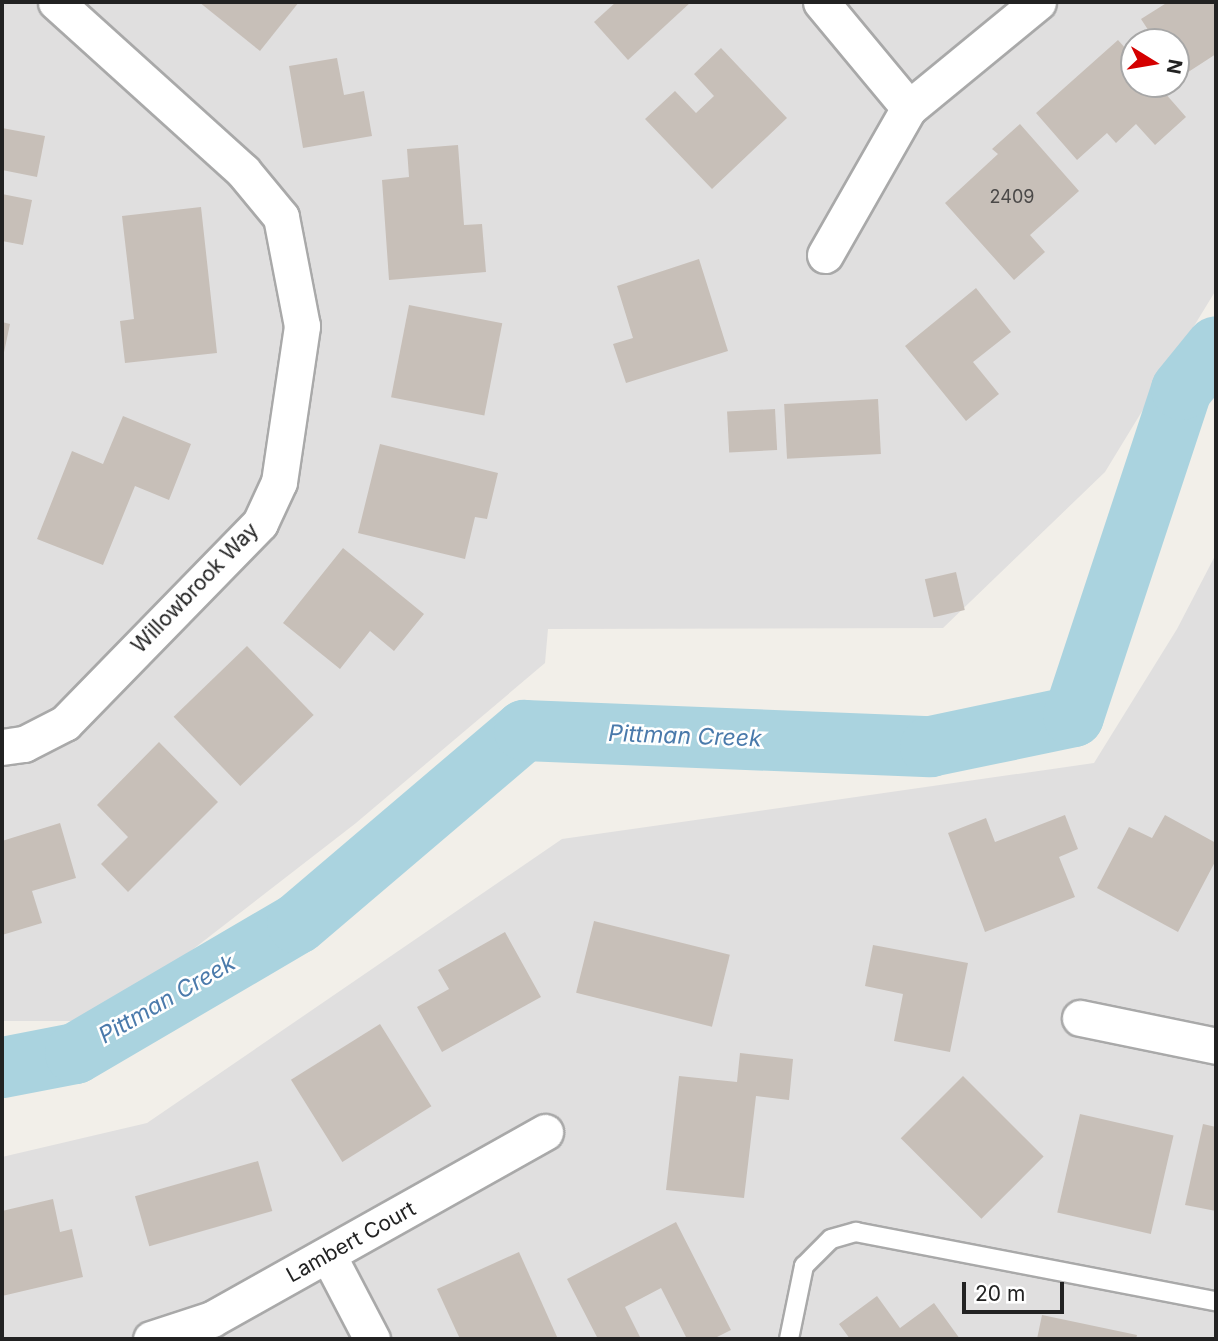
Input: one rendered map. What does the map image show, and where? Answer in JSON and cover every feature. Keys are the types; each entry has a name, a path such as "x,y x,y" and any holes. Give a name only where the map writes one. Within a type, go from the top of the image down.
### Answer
{"street":[{"name":"Willowbrook Way","path":"2,747 24,744 65,723 260,523 279,482 302,326 281,217 243,171 57,2"},
{"path":"821,2 909,108"},
{"path":"824,255 909,108 1038,2"},
{"path":"1080,1018 1216,1046"},
{"name":"Lambert Court","path":"151,1339 212,1319 545,1132"},
{"path":"328,1255 372,1339"}],"lane":[{"path":"789,1339 804,1266 831,1239 856,1233 1216,1301"}],"shaded area":[{"path":"2,2 1216,2 1216,290 1105,472 943,628 548,629 545,663 356,823 192,950 90,1021 2,1021"},
{"path":"1216,554 1216,1339 2,1339 2,1157 147,1123 562,839 1094,763 1177,629"}],"building":[{"path":"199,2 299,2 260,51"},
{"path":"616,2 691,2 628,60 594,22"},
{"path":"1168,2 1216,2 1216,54 1190,71 1190,28 1147,28 1141,19"},
{"path":"1118,40 1120,98 1169,98 1186,117 1155,145 1136,124 1116,143 1107,133 1077,160 1036,113"},
{"path":"721,48 787,118 712,189 645,119 675,91 696,113 714,96 694,74"},
{"path":"337,58 344,95 364,91 372,136 303,148 289,66"},
{"path":"1020,124 1079,191 1030,235 1045,252 1014,280 945,203 998,154 992,149"},
{"path":"2,128 45,136 37,177 2,170"},
{"path":"458,145 464,225 482,224 486,272 389,280 382,180 409,177 407,149"},
{"path":"2,194 32,200 23,245 2,241"},
{"path":"201,207 217,353 125,363 120,321 134,319 122,216"},
{"path":"699,259 728,351 626,383 613,344 633,338 617,286"},
{"path":"976,288 1011,332 973,362 999,394 966,421 905,346"},
{"path":"409,305 502,323 484,415 391,397"},
{"path":"2,322 10,324 3,357 2,357"},
{"path":"878,399 881,454 787,459 784,404"},
{"path":"775,409 777,450 729,452 727,412"},
{"path":"123,416 191,444 169,500 135,486 103,565 37,539 72,451 103,464"},
{"path":"380,444 498,473 487,519 475,517 465,559 358,533"},
{"path":"343,548 424,614 394,651 370,631 340,669 283,623"},
{"path":"956,572 965,610 934,617 925,579"},
{"path":"247,646 314,715 240,786 174,717"},
{"path":"159,742 218,802 128,892 101,864 128,837 97,805"},
{"path":"1065,815 1078,849 1059,857 1075,897 985,932 948,833 986,818 995,842"},
{"path":"1165,815 1216,843 1216,860 1178,932 1097,888 1129,827 1152,838"},
{"path":"60,823 76,878 32,891 42,923 2,935 2,841"},
{"path":"594,921 730,955 712,1027 576,993"},
{"path":"505,932 541,997 442,1052 417,1007 449,989 438,970"},
{"path":"873,945 968,963 950,1052 894,1041 903,994 865,986"},
{"path":"380,1024 431,1106 342,1162 291,1080"},
{"path":"740,1053 793,1059 789,1100 756,1096 744,1198 666,1190 679,1076 737,1082"},
{"path":"963,1076 1044,1157 981,1219 901,1138"},
{"path":"1080,1114 1174,1136 1151,1234 1057,1212"},
{"path":"1203,1124 1216,1127 1216,1211 1185,1205"},
{"path":"258,1161 272,1211 149,1246 135,1196"},
{"path":"53,1199 60,1232 72,1229 83,1277 2,1296 2,1211"},
{"path":"676,1222 731,1330 713,1339 687,1339 661,1288 625,1307 641,1339 598,1339 567,1279"},
{"path":"519,1252 558,1339 460,1339 437,1289"},
{"path":"877,1296 900,1328 934,1303 960,1339 850,1339 839,1324"},
{"path":"1042,1315 1137,1335 1136,1339 1037,1339"}],"waterway":[{"name":"Pittman Creek","path":"2,1067 75,1053 297,923 524,730 930,746 1073,716 1181,389 1216,346"}]}
